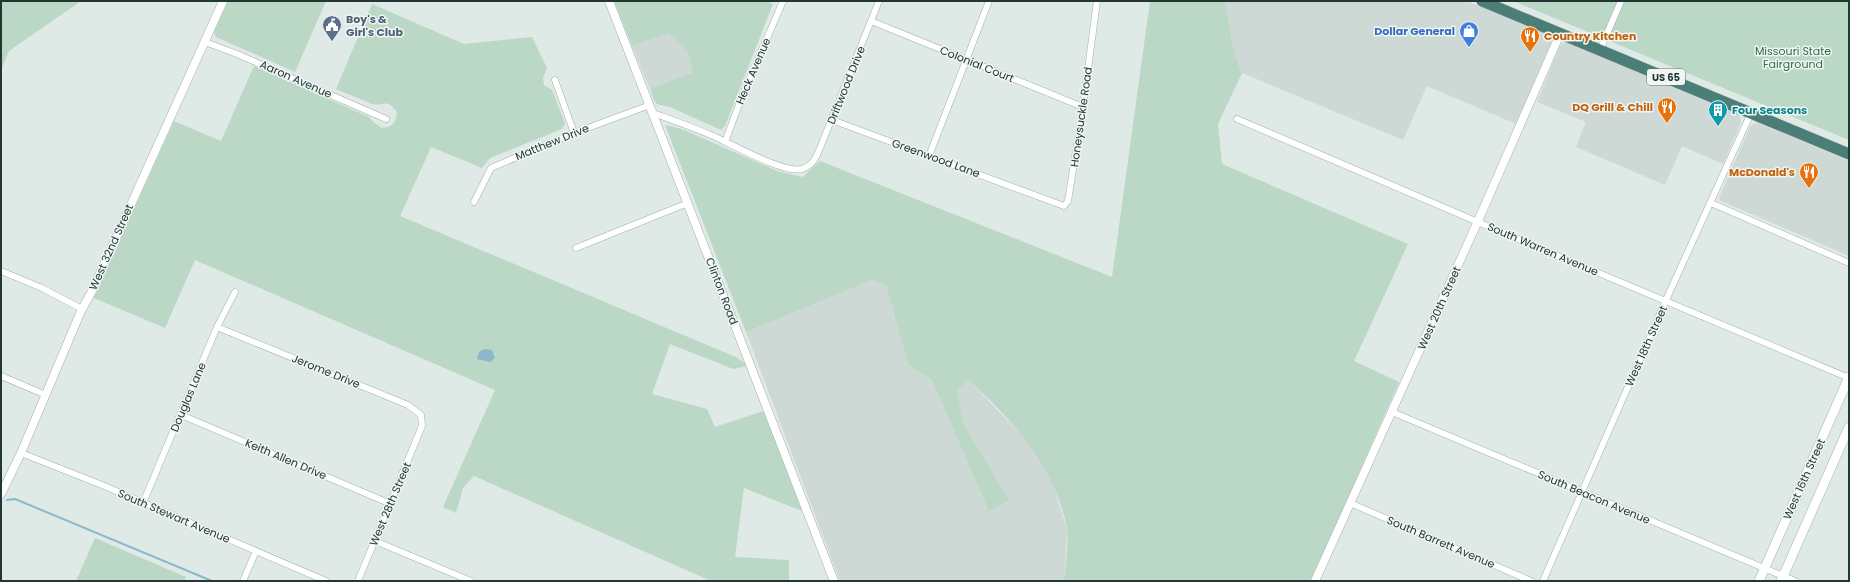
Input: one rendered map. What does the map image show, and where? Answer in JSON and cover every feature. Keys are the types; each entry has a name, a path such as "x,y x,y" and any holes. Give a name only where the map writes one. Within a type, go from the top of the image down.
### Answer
{"highway":[{"name":"US 65","path":"1482,1 1849,154"}],"main road":[{"name":"West 16th Street","path":"1759,581 1849,378"},
{"name":"West 16th Street","path":"1782,579 1849,426"}],"street":[{"name":"West 32nd Street","path":"1,494 21,453 82,309 91,293 223,1"},
{"name":"Clinton Road","path":"608,1 650,105 834,581"},
{"name":"Heck Avenue","path":"725,142 743,94 783,1"},
{"name":"Driftwood Drive","path":"725,142 782,166 797,170 808,167 816,156 832,120 879,1"},
{"path":"929,156 989,1"},
{"name":"Honeysuckle Road","path":"1040,198 1060,206 1066,205 1083,107 1097,1"},
{"path":"1600,50 1621,1"},
{"name":"Colonial Court","path":"871,21 1083,107"},
{"name":"West 20th Street","path":"1315,581 1478,221 1560,34"},
{"name":"Aaron Avenue","path":"205,42 237,54 386,119"},
{"path":"555,80 574,133"},
{"name":"Matthew Drive","path":"474,202 491,168 574,133 650,105"},
{"path":"653,113 725,142"},
{"name":"West 18th Street","path":"1543,581 1666,300 1711,204 1751,113"},
{"name":"South Warren Avenue","path":"1237,119 1403,191 1478,221 1849,378"},
{"name":"Greenwood Lane","path":"832,120 1040,198"},
{"path":"576,248 688,203"},
{"path":"1711,204 1849,263"},
{"path":"1,271 42,288 82,309"},
{"name":"Douglas Lane","path":"143,503 217,327 235,292"},
{"name":"Jerome Drive","path":"217,327 408,405 421,415 422,426"},
{"path":"1,376 46,395"},
{"name":"South Beacon Avenue","path":"1392,412 1764,568 1782,579 1795,581"},
{"name":"Keith Allen Drive","path":"181,415 391,504"},
{"name":"West 28th Street","path":"358,581 422,426"},
{"name":"South Stewart Avenue","path":"21,453 326,581"},
{"name":"South Barrett Avenue","path":"1350,503 1531,581"},
{"path":"375,541 471,581"},
{"path":"243,581 256,551"}],"shaded area":[{"path":"1225,1 1467,1 1550,36 1551,43 1516,124 1427,86 1403,140 1242,73 1234,52"},
{"path":"668,33 688,52 693,72 650,89 632,46"},
{"path":"1566,42 1739,115 1741,122 1723,164 1682,146 1665,185 1576,147 1586,122 1537,102 1559,48"},
{"path":"1758,123 1849,161 1849,256 1721,201 1719,198 1750,127"},
{"path":"872,280 886,285 908,365 932,380 989,510 1009,500 963,423 957,391 968,380 1025,438 1052,481 1067,530 1064,581 840,581 746,332"}],"green space":[{"path":"1,1 81,1 9,51 1,70"},
{"path":"228,1 326,1 295,72 216,37 214,32"},
{"path":"614,1 766,1 773,4 725,126 721,130 670,107 657,104 650,89 693,72 688,52 668,33 632,46"},
{"path":"1150,1 1225,1 1234,52 1242,73 1218,124 1222,164 1408,244 1354,361 1399,382 1311,581 1064,581 1067,529 1053,486 1043,466 1016,429 985,395 968,380 957,391 963,423 1009,500 989,511 932,380 908,365 886,285 872,280 746,332 665,125 682,129 777,171 803,177 820,161 1112,277"},
{"name":"Missouri State Fairground","path":"1513,1 1849,1 1849,140"},
{"path":"372,4 464,44 532,37 547,68 543,78 544,85 552,90 565,123 562,129 490,158 482,168 431,147 400,216 738,358 748,366 733,369 670,344 652,394 707,409 715,427 764,411 802,511 744,488 735,557 789,560 789,581 711,581 474,476 463,488 456,513 443,507 495,390 195,260 165,328 94,298 174,121 221,141 254,66 369,117 373,122 382,128 389,127 393,124 396,119 397,112 390,105 372,104 336,89"},
{"path":"95,538 186,577 184,581 76,581"}],"water":[{"path":"484,349 492,350 495,358 490,362 477,359 479,352"}],"waterway":[{"path":"7,500 15,499 212,581"}],"place":[{"name":"Boy's & Girl's Club","path":"332,42"},
{"name":"Dollar General","path":"1469,48"},
{"name":"Country Kitchen","path":"1530,53"},
{"name":"DQ Grill & Chill","path":"1667,124"},
{"name":"Four Seasons","path":"1718,127"},
{"name":"McDonald's","path":"1809,189"}]}
